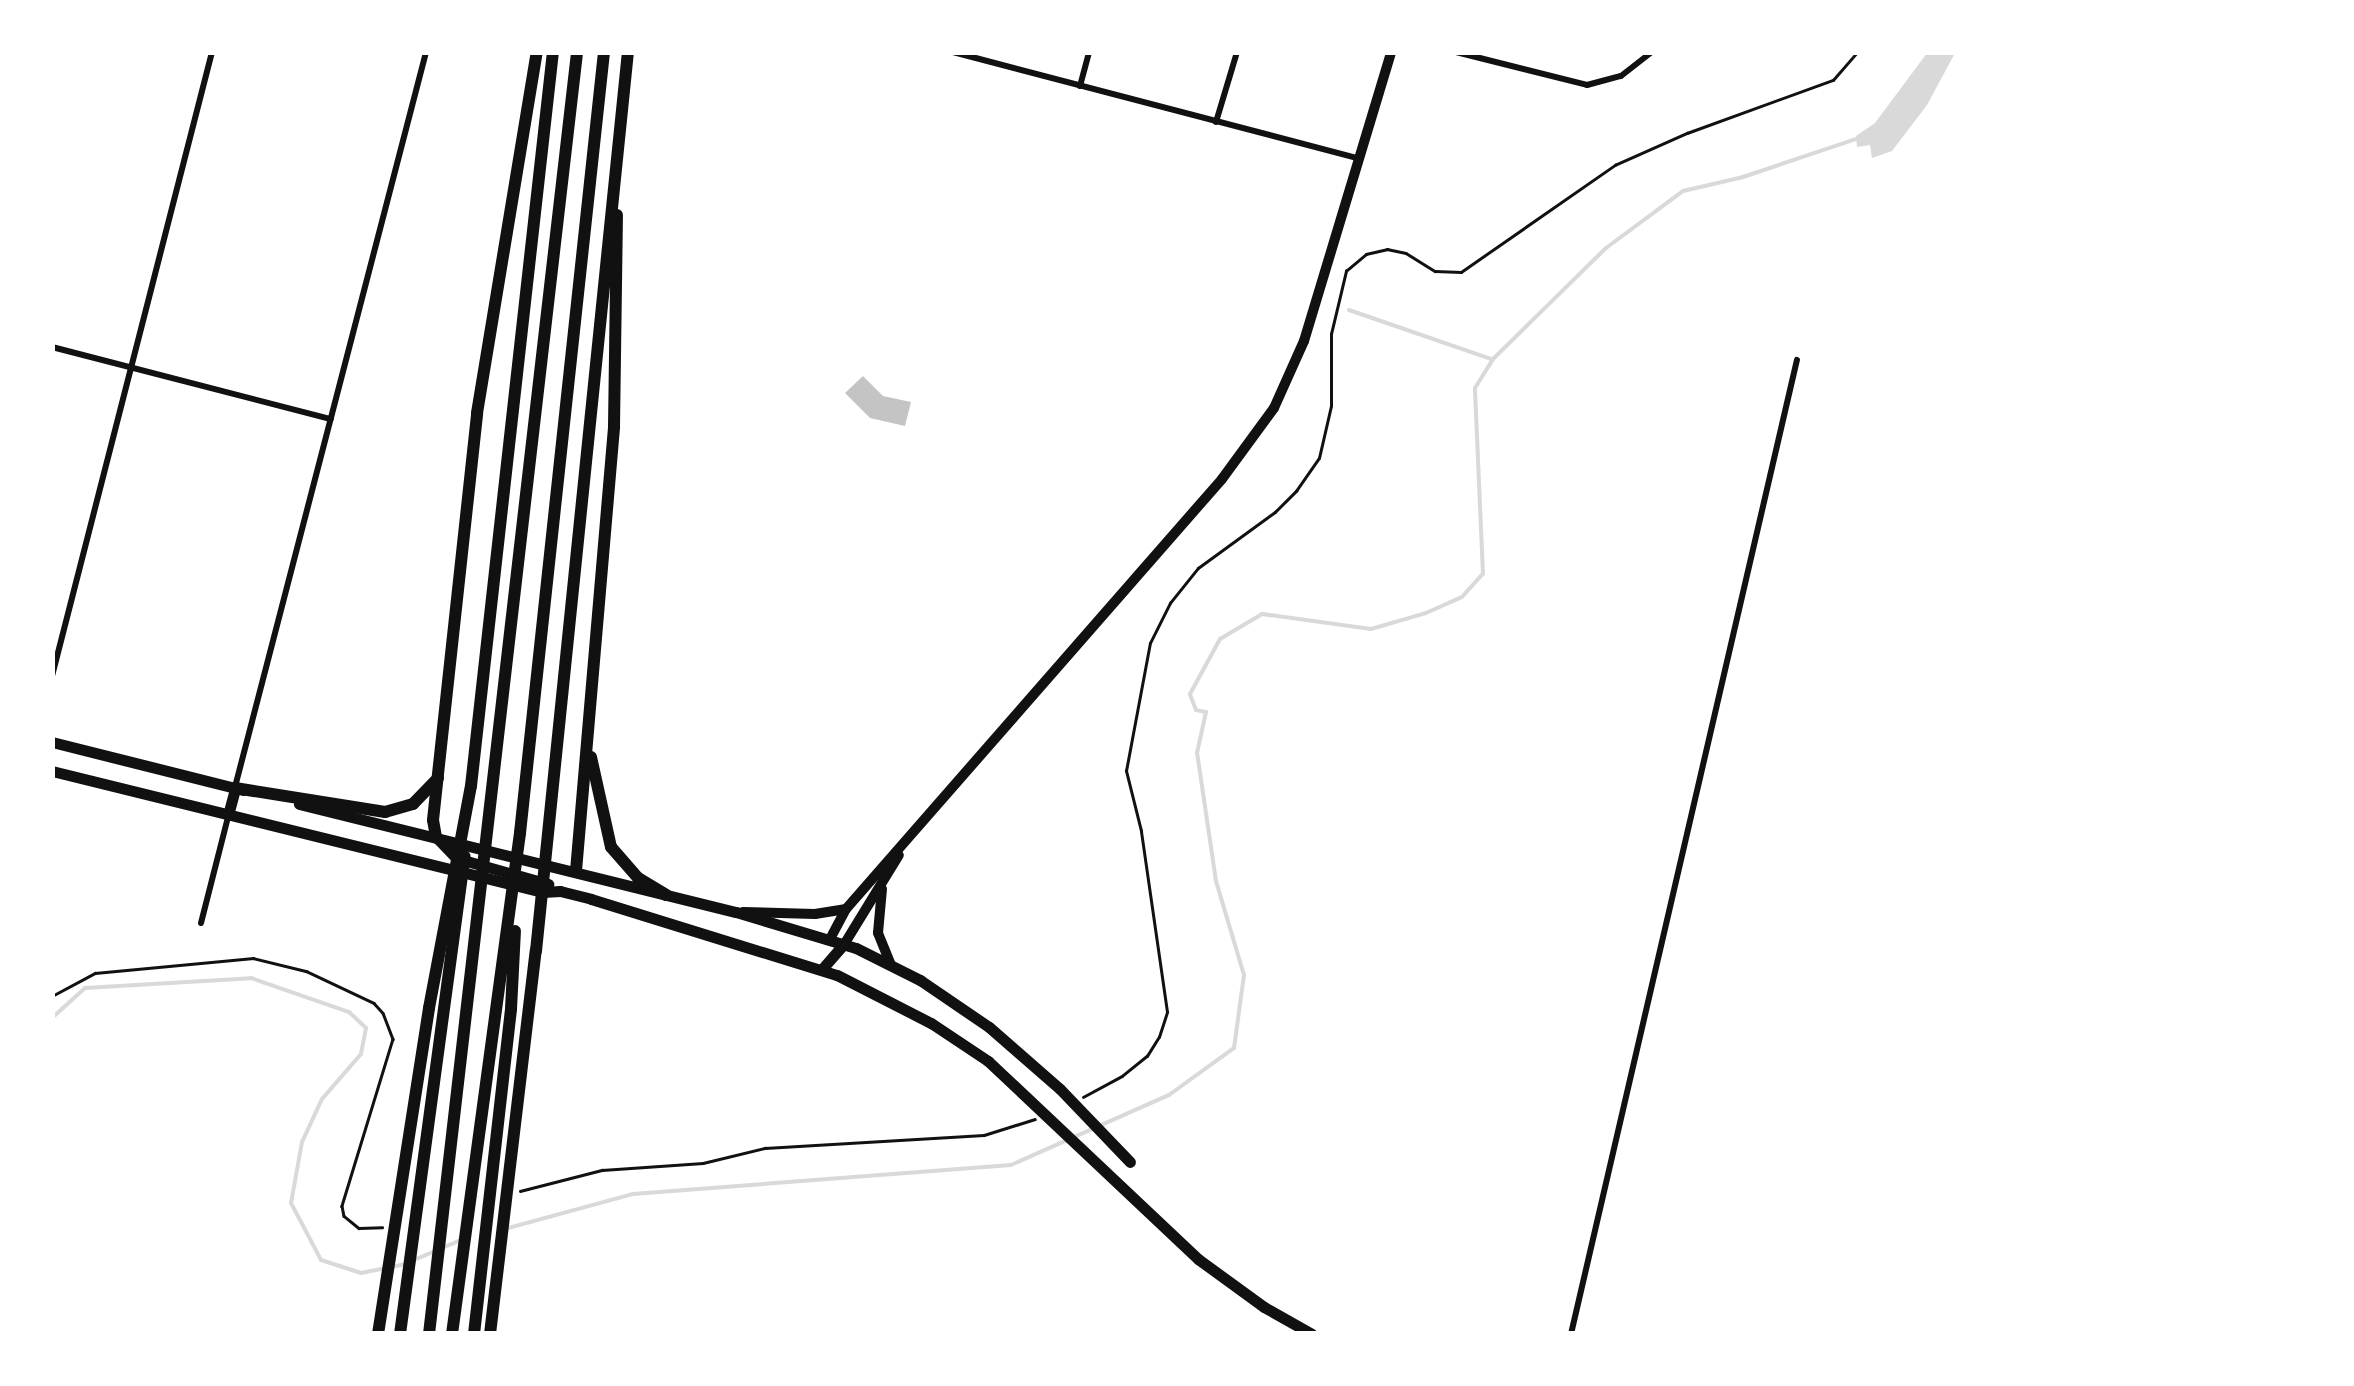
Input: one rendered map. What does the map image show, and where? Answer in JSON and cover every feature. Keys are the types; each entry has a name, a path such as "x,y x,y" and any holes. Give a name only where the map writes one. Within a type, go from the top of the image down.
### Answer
{"highway":[{"path":"436,837 432,824 477,413 537,52"},
{"path":"400,1329 458,930 553,52"},
{"path":"429,1334 577,52"},
{"path":"452,1334 520,833 604,52"},
{"path":"490,1334 628,52"},
{"path":"576,871 587,704 614,427 616,172"},
{"path":"587,704 593,776 611,847 638,878 666,895"},
{"path":"235,788 385,812 418,801 438,778"},
{"path":"380,1328 471,786"},
{"path":"474,1334 511,1009 520,833"}],"main road":[{"path":"822,969 830,939 846,909 1250,444 1274,408 1304,342 1391,52"},
{"path":"52,742 576,871 845,943 892,964 967,1010 1060,1089 1130,1162"},
{"path":"52,771 228,815 455,864 822,969 952,1036 1032,1099 1198,1259 1264,1307 1312,1334"},
{"path":"228,815 235,788"},
{"path":"436,837 455,864"},
{"path":"822,969 845,943 907,841"},
{"path":"560,891 576,871"},
{"path":"882,884 878,933 892,964"},
{"path":"736,912 825,914 846,909"}],"street":[{"path":"52,676 212,52"},
{"path":"235,788 426,52"},
{"path":"953,52 1359,158"},
{"path":"1080,86 1090,52"},
{"path":"1216,122 1237,52"},
{"path":"1456,52 1586,85 1620,76 1652,52"},
{"path":"52,347 331,419"},
{"path":"1573,1334 1797,360"},
{"path":"201,923 228,815"}],"path":[{"path":"1073,1102 1122,1076 1147,1056 1159,1037 1167,1012 1141,831 1126,770 1150,643 1170,602 1198,568 1275,512 1296,492 1319,458 1331,406 1330,334 1346,271 1366,254 1388,249 1406,253 1435,271 1461,272 1615,165 1687,133 1833,80 1856,52"},
{"path":"52,996 95,973 253,958 306,971 374,1003 383,1013 394,1039 384,1073"},
{"path":"577,1175 703,1163 765,1148 984,1135 1043,1116"}],"shaded area":[{"path":"1927,53 1955,53 1927,105 1892,151 1872,158 1870,145 1857,147 1856,136 1875,123"}],"building":[{"path":"863,376 883,396 911,402 905,426 870,418 845,393"}],"waterway":[{"path":"508,1228 633,1194 1011,1165 1169,1095 1234,1048 1244,975 1216,881 1197,753 1206,712 1196,710 1190,694 1220,639 1262,614 1371,629 1426,613 1462,597 1483,574 1475,388 1493,359 1606,248 1683,191 1743,177 1859,138"},
{"path":"1349,310 1491,359"},
{"path":"52,1018 85,988 251,978 349,1012 366,1028 361,1054 322,1099 302,1142 291,1203 321,1260 361,1273 406,1264"},
{"path":"442,1248 461,1240"},
{"path":"414,1260 433,1252"}]}
